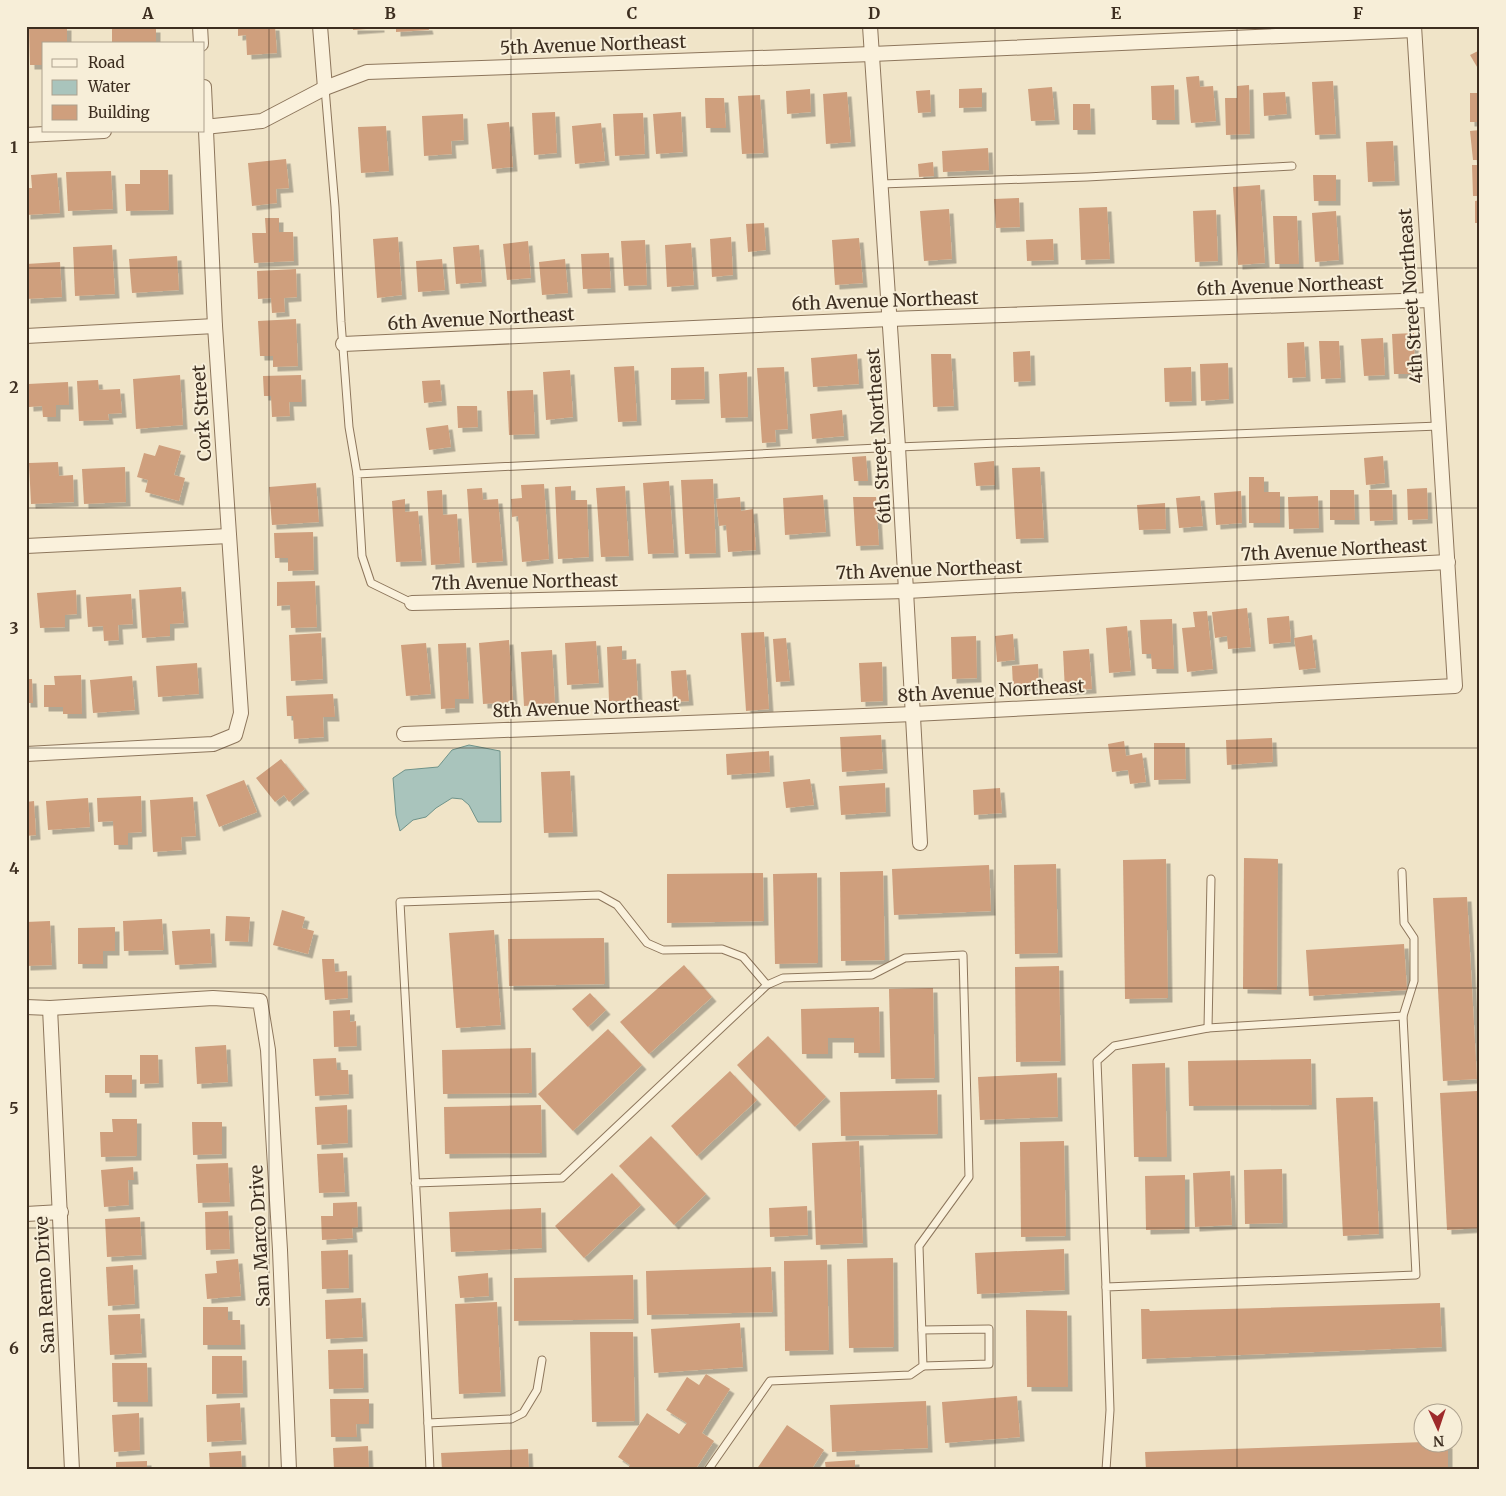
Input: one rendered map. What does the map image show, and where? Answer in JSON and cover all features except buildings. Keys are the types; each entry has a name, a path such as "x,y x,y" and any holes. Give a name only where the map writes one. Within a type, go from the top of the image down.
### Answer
{"street":[{"path":"200,26 201,42"},
{"path":"320,26 324,88"},
{"name":"6th Street Northeast","path":"870,26 907,591 920,843"},
{"name":"5th Avenue Northeast","path":"205,127 262,121 324,88 367,72 872,54 1414,28"},
{"name":"4th Street Northeast","path":"1414,28 1448,562"},
{"name":"Cork Street","path":"26,754 213,744 236,735 241,713 215,326 205,127"},
{"path":"26,135 84,132"},
{"name":"6th Avenue Northeast","path":"343,344 890,319 1430,300"},
{"path":"26,336 215,326"},
{"path":"26,546 229,536"},
{"name":"7th Avenue Northeast","path":"412,604 907,591 1448,562"},
{"name":"8th Avenue Northeast","path":"404,734 914,714 1455,686 1448,562"},
{"name":"San Marco Drive","path":"50,1008 213,998 260,1001 268,1050 280,1250 289,1470"},
{"path":"26,1007 50,1008"},
{"name":"San Remo Drive","path":"50,1008 72,1470"},
{"path":"26,1214 60,1212"}],"lane":[{"path":"324,88 335,207 348,427 358,474 362,556 372,582 412,604"},
{"path":"881,184 1292,166"},
{"path":"358,474 898,447 1439,426"},
{"path":"1106,1287 1416,1275 1403,1016 1414,981 1414,938 1404,923 1402,872"},
{"path":"1208,1028 1212,879"},
{"path":"430,1470 400,902 599,895 617,905 647,943 662,950 722,949 742,957 767,985"},
{"path":"415,1183 562,1178 767,985 782,978 872,975 905,958 963,955 969,1177 919,1246 923,1366"},
{"path":"1106,1470 1110,1410 1097,1061 1114,1046 1208,1028 1403,1016"},
{"path":"708,1470 770,1381 910,1375 923,1366 990,1364 989,1329 922,1330"},
{"path":"428,1423 511,1419 523,1414 537,1390 542,1360"}],"water":[{"path":"469,745 500,751 501,822 478,822 469,805 462,799 452,798 426,817 413,820 400,831 396,815 393,778 405,770 438,767 452,750"}]}
